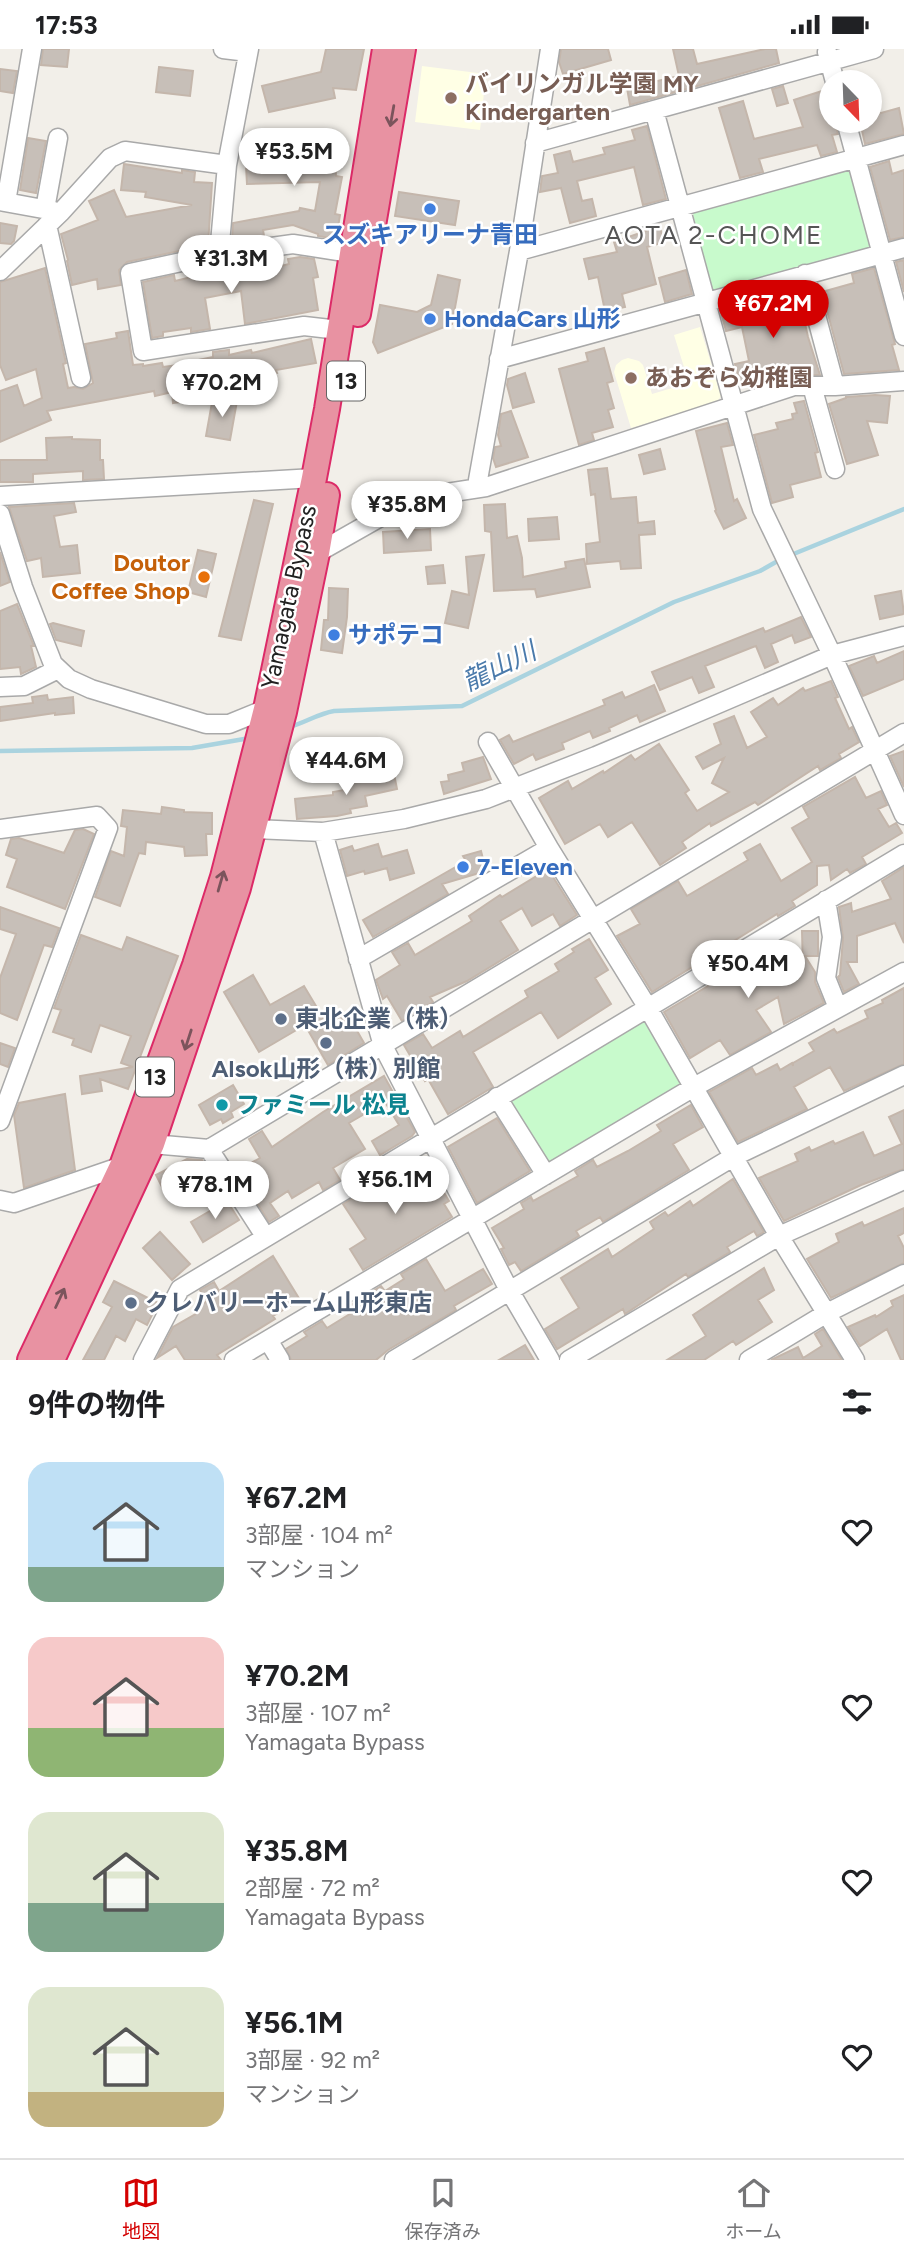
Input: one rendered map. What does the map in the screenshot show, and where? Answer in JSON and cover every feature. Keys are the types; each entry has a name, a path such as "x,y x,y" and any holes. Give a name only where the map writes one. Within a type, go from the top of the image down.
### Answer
{"highway":[{"name":"Yamagata Bypass","path":"275,711 385,49"},
{"name":"Yamagata Bypass","path":"30,1360 122,1166 195,965 256,784 317,553 403,49"},
{"name":"Yamagata Bypass","path":"52,1360 152,1144 237,888 254,829 256,784"}],"street":[{"path":"32,49 3,202 51,215"},
{"path":"219,254 228,165 249,51 223,49"},
{"path":"486,487 478,479 519,251 550,49"},
{"path":"535,143 654,110 827,55 874,49"},
{"path":"654,110 761,509 832,655 904,815"},
{"path":"850,133 904,337"},
{"path":"58,138 51,215 81,378"},
{"path":"519,251 904,145"},
{"path":"0,271 51,215 110,158 125,151 228,165"},
{"path":"339,330 304,326 143,351 130,273 219,254 293,244 351,253"},
{"path":"499,359 904,248"},
{"path":"805,274 835,386"},
{"path":"317,553 414,498 486,487 794,386 904,381"},
{"path":"812,386 835,469"},
{"path":"0,496 314,478"},
{"path":"0,514 23,587 53,664 69,680 90,689 206,724 229,724 275,711"},
{"path":"254,829 323,832 404,819 485,799 832,655 904,636"},
{"path":"0,688 24,686 58,669"},
{"path":"152,1144 209,1149 904,733"},
{"path":"488,743 855,1360"},
{"path":"0,1121 8,1075 108,828 97,816 1,831"},
{"path":"323,832 383,1046 471,1219 550,1360"},
{"path":"358,959 549,848"},
{"path":"143,1360 180,1289 904,854"},
{"path":"826,900 832,937 826,978 838,1008"},
{"path":"234,1360 694,1087 903,975"},
{"path":"394,1360 733,1157 904,1075"},
{"path":"497,1097 546,1175"},
{"path":"209,1149 265,1236"},
{"path":"0,1200 14,1203 122,1166"},
{"path":"569,1360 779,1236 904,1179"},
{"path":"749,1360 827,1313 904,1274"},
{"path":"268,1340 280,1360"}],"shaded area":[{"name":"バイリンガル学園 MY Kindergarten","path":"422,66 486,74 480,130 415,122"},
{"name":"あおぞら幼稚園","path":"700,327 721,396 717,402 631,428 614,372 616,365 628,358 639,361 643,365 652,394 689,383 674,335"}],"green space":[{"path":"851,167 873,248 712,292 692,210"},
{"path":"643,1020 681,1083 547,1166 507,1102"}],"building":[{"path":"43,49 69,49 67,67 41,65"},
{"path":"326,49 364,49 356,90 333,88 335,98 269,112 262,86 321,72"},
{"path":"561,49 608,49 611,60 563,74 559,62"},
{"path":"673,49 693,49 697,64 776,49 779,63 630,105 627,88 679,76"},
{"path":"159,67 193,71 190,96 156,92"},
{"path":"0,69 17,71 13,93 0,91"},
{"path":"783,86 788,103 777,106 772,89"},
{"path":"819,92 819,133 838,133 832,135 837,152 821,156 817,145 759,159 763,172 740,178 719,108 743,101 754,139 803,127 794,100"},
{"path":"899,108 904,134 865,144 863,133 882,133 882,113"},
{"path":"647,126 666,199 643,205 634,167 577,181 582,201 592,199 596,216 570,223 561,188 540,192 542,176 558,173 554,155 570,151 573,162 605,154 603,148 635,140 632,130"},
{"path":"28,138 46,141 36,193 20,190"},
{"path":"305,145 305,149 334,148 336,176 342,177 335,214 340,215 336,239 318,236 293,225 263,230 264,236 232,241 233,223 299,211 300,208 315,211 320,182 247,184 245,147"},
{"path":"889,161 892,174 904,170 904,237 890,240 870,167"},
{"path":"124,164 182,173 182,170 195,172 194,182 212,183 208,245 127,262 119,270 121,285 98,289 97,279 72,285 61,234 98,220 89,201 114,190 126,217 192,205 145,197 146,192 121,190"},
{"path":"399,192 459,201 455,225 395,216"},
{"path":"0,223 17,226 11,244 0,243"},
{"path":"659,224 664,242 647,247 656,284 622,294 625,307 605,311 598,277 589,279 584,259 617,252 614,242"},
{"path":"288,259 314,259 318,277 313,278 318,310 245,324 241,291 205,298 210,329 191,332 191,328 163,332 163,336 152,338 143,282 174,275 175,281 204,274 203,269 241,262 243,272 270,269 289,264"},
{"path":"904,260 904,292 896,262"},
{"path":"45,268 66,363 63,364 68,388 83,389 93,383 85,344 117,338 116,333 128,331 133,365 162,363 163,367 193,363 213,357 213,352 229,350 229,355 251,350 252,353 311,339 316,363 182,392 206,398 173,403 172,392 155,396 154,391 47,411 51,420 0,442 0,391 17,385 24,406 42,398 36,369 6,380 0,365 0,282"},
{"path":"874,268 895,344 892,345 899,370 844,374 822,292 854,283 852,274"},
{"path":"686,270 692,294 665,302 659,278"},
{"path":"438,275 460,280 452,324 378,353 373,342 380,305 417,312 431,305"},
{"path":"799,297 820,375 793,375 792,370 740,383 735,364 749,361 742,327 726,331 721,313 770,300 771,305"},
{"path":"604,348 613,381 607,383 614,408 608,410 613,427 592,433 594,440 579,445 559,369 588,361 586,353"},
{"path":"525,373 534,402 513,408 508,379"},
{"path":"890,396 887,423 867,421 878,455 847,464 829,404 846,397"},
{"path":"213,397 237,401 230,440 206,436"},
{"path":"804,401 818,452 815,453 821,477 790,485 793,497 772,503 754,435 778,429 776,423 793,419 792,414 797,413 794,403"},
{"path":"511,411 528,457 496,467 493,458 495,447 501,446 498,435 501,414"},
{"path":"727,423 733,445 721,447 734,501 737,499 746,518 724,529 715,511 696,431"},
{"path":"46,438 100,440 104,479 83,480 83,471 33,474 33,482 0,482 0,460 47,460"},
{"path":"660,449 665,469 644,474 639,455"},
{"path":"607,468 611,499 636,497 638,523 654,521 655,534 639,535 641,568 621,569 620,561 587,564 586,544 600,542 595,494 591,495 588,470"},
{"path":"254,500 273,504 241,640 219,636"},
{"path":"74,503 76,512 54,516 60,547 77,545 80,573 43,577 41,558 27,561 9,507"},
{"path":"505,504 507,538 517,536 523,577 566,568 565,562 584,559 590,587 537,597 535,589 494,591 491,532 485,531 484,505"},
{"path":"557,517 559,539 529,541 528,519"},
{"path":"430,529 431,550 384,553 383,532"},
{"path":"198,550 216,554 206,597 188,592"},
{"path":"0,552 10,582 0,586"},
{"path":"484,555 468,628 445,623 452,591 469,595 466,557"},
{"path":"443,565 445,583 428,584 426,567"},
{"path":"329,588 348,589 342,653 321,650 324,620 328,620"},
{"path":"901,591 904,614 880,619 875,596"},
{"path":"17,604 34,646 31,646 36,667 21,674 20,667 0,669 0,611"},
{"path":"801,617 811,637 795,643 792,635 771,644 778,662 765,668 756,646 753,647 705,666 714,687 699,693 692,677 660,690 652,672 763,628 765,632"},
{"path":"50,624 84,631 81,646 56,640"},
{"path":"904,651 904,679 863,696 849,666 874,656 877,663"},
{"path":"831,681 838,697 835,698 849,729 852,727 859,742 839,754 841,758 820,770 818,766 758,805 755,802 711,826 710,823 682,842 686,848 660,865 632,822 608,837 600,824 565,844 539,798 568,781 572,789 603,771 604,773 631,755 635,760 659,744 689,790 685,793 697,811 729,792 712,783 724,758 703,769 696,757 721,744 714,724 734,716 747,748 767,737 751,712 773,698 778,705 803,688 805,691"},
{"path":"654,685 665,711 640,722 637,715 593,738 590,731 562,743 564,749 536,760 533,754 514,764 500,740 509,735 513,742 605,705 603,700 622,692 625,698"},
{"path":"47,695 48,700 73,697 74,713 0,721 0,707 33,703 32,697"},
{"path":"904,751 904,787 890,756"},
{"path":"483,757 491,779 444,794 441,782 449,781 448,775 464,771 462,763"},
{"path":"393,769 397,789 365,796 367,806 350,809 351,813 337,816 297,819 295,799 333,795 333,792 350,789 349,782 370,778 369,773"},
{"path":"855,777 866,798 881,791 887,805 878,809 889,827 896,823 902,833 862,857 866,864 850,873 847,869 831,880 829,865 817,866 817,885 792,901 795,906 778,916 777,914 652,992 617,936 640,924 631,909 678,881 687,896 748,860 744,853 760,844 781,881 812,862 792,828 809,818 803,807"},
{"path":"162,807 184,812 212,813 212,834 206,834 207,855 185,856 184,847 146,842 145,854 139,853 120,906 95,897 111,851 124,856 127,827 121,826 123,810 161,814"},
{"path":"83,829 94,834 65,909 7,887 17,859 6,855 11,839 19,838 64,853 75,830"},
{"path":"378,844 382,857 407,850 414,873 390,880 387,868 347,876 340,850 352,846 354,851"},
{"path":"481,851 486,871 442,884 448,894 373,937 363,920 466,861 463,856"},
{"path":"904,867 904,943 895,923 857,936 857,962 847,962 859,984 844,992 838,977 843,938 839,907 851,903 852,912 891,899 882,881"},
{"path":"548,869 577,915 560,926 553,914 532,926 522,908 500,921 518,950 467,981 430,997 433,1002 402,1021 387,996 383,999 376,980 400,965 392,952 408,943 415,955 472,921 469,916 500,895 502,897"},
{"path":"0,907 59,928 52,947 44,945 17,1020 0,1013 0,978 16,934 0,929"},
{"path":"802,931 818,931 818,956 805,956 815,972 815,982 824,1003 784,1024 778,997 756,1010 771,1032 730,1055 720,1040 690,1058 664,1012 787,943 803,968"},
{"path":"81,935 122,950 127,937 178,956 128,1089 100,1079 102,1091 82,1094 80,1076 133,1067 121,1063 131,1036 100,1025 91,1052 72,1045 74,1039 53,1032 61,1010 54,1008"},
{"path":"589,939 608,970 595,978 611,1004 558,1038 541,1012 473,1052 493,1087 448,1114 404,1045 423,1034 432,1048 460,1031 463,1037 528,997 525,991 559,971 555,964"},
{"path":"253,975 270,1005 304,986 325,1021 340,1012 352,1031 356,1029 364,1043 328,1065 305,1025 259,1052 224,992"},
{"path":"904,988 904,1064 844,1091 830,1067 794,1087 807,1109 738,1142 709,1092 752,1068 756,1075 777,1064 780,1070 792,1063 793,1066 793,1063 814,1051 809,1043 834,1029 837,1033 868,1018 865,1011 883,1003 882,1000"},
{"path":"0,1043 15,1048 8,1067 0,1064"},
{"path":"384,1076 415,1132 412,1136 380,1155 372,1141 399,1125 385,1102 349,1123 365,1149 333,1168 340,1180 323,1190 319,1182 292,1198 288,1191 270,1203 279,1216 269,1222 237,1171 260,1158 249,1139 262,1131 272,1147 323,1112"},
{"name":"ファミール 松見","path":"233,1085 244,1104 231,1112 233,1117 223,1123 221,1119 210,1125 199,1105"},
{"path":"65,1094 75,1170 24,1188 14,1115 19,1103"},
{"path":"691,1105 703,1127 673,1144 689,1170 603,1222 600,1217 576,1231 579,1236 521,1271 515,1262 509,1265 501,1249 504,1248 492,1228 524,1209 521,1203 531,1197 533,1201 578,1176 575,1171 593,1160 597,1167 661,1131 657,1125"},
{"path":"904,1110 904,1169 861,1185 784,1221 759,1178 798,1161 795,1154 809,1147 811,1151 863,1132 874,1156 902,1144 889,1117"},
{"path":"497,1118 530,1171 477,1203 448,1147"},
{"path":"187,1159 202,1160 210,1172 166,1195 156,1175"},
{"path":"420,1169 433,1190 440,1186 449,1201 444,1204 452,1217 363,1270 350,1249 366,1239 343,1204 386,1178 391,1186"},
{"path":"733,1179 764,1232 757,1236 754,1231 727,1247 730,1252 688,1277 686,1274 625,1314 623,1309 557,1349 545,1329 579,1308 561,1278 608,1249 612,1257 654,1229 650,1222 665,1212 668,1216 690,1201 693,1206"},
{"path":"227,1201 239,1220 203,1242 191,1222"},
{"path":"904,1208 904,1233 898,1236 904,1248 904,1263 831,1298 807,1259 839,1242 836,1234 862,1222 864,1226"},
{"path":"160,1232 190,1264 172,1280 143,1248"},
{"path":"273,1256 300,1300 217,1355 221,1360 185,1360 176,1346 157,1358 173,1327 199,1312 197,1308 207,1301 200,1290 214,1282 219,1291"},
{"path":"426,1259 445,1291 483,1269 492,1284 454,1306 456,1310 388,1350 376,1360 291,1360 286,1349 307,1336 304,1332 322,1321 327,1328 353,1312 349,1306 381,1286 385,1291 404,1279 401,1274"},
{"path":"764,1268 774,1290 758,1300 772,1322 736,1345 733,1341 704,1360 667,1360 706,1336 693,1315"},
{"path":"114,1281 158,1303 147,1325 136,1319 125,1341 116,1336 104,1360 83,1360 112,1307 103,1302"},
{"path":"904,1295 904,1360 901,1360 887,1329 860,1346 848,1327 875,1315 876,1317 893,1306 891,1301"},
{"path":"823,1329 842,1360 771,1360 798,1347 803,1358 822,1346 815,1334"},
{"path":"525,1345 534,1360 499,1360"}],"waterway":[{"name":"龍山川","path":"791,555 904,509"},
{"name":"龍山川","path":"289,727 334,711 462,706 674,602 760,571 783,558"},
{"name":"龍山川","path":"0,751 192,748 250,738"}],"place":[{"name":"バイリンガル学園 MY Kindergarten","path":"451,98"},
{"name":"スズキアリーナ青田","path":"430,209"},
{"name":"HondaCars 山形","path":"430,319"},
{"name":"あおぞら幼稚園","path":"631,378"},
{"name":"Doutor Coffee Shop","path":"204,577"},
{"name":"サポテコ","path":"334,635"},
{"name":"7-Eleven","path":"463,867"},
{"name":"東北企業（株）","path":"281,1019"},
{"name":"Alsok山形（株）別館","path":"326,1043"},
{"name":"ファミール 松見","path":"222,1105"},
{"name":"クレバリーホーム山形東店","path":"131,1303"}],"district":[{"name":"AOTA 2-CHOME","path":"714,235"}]}
